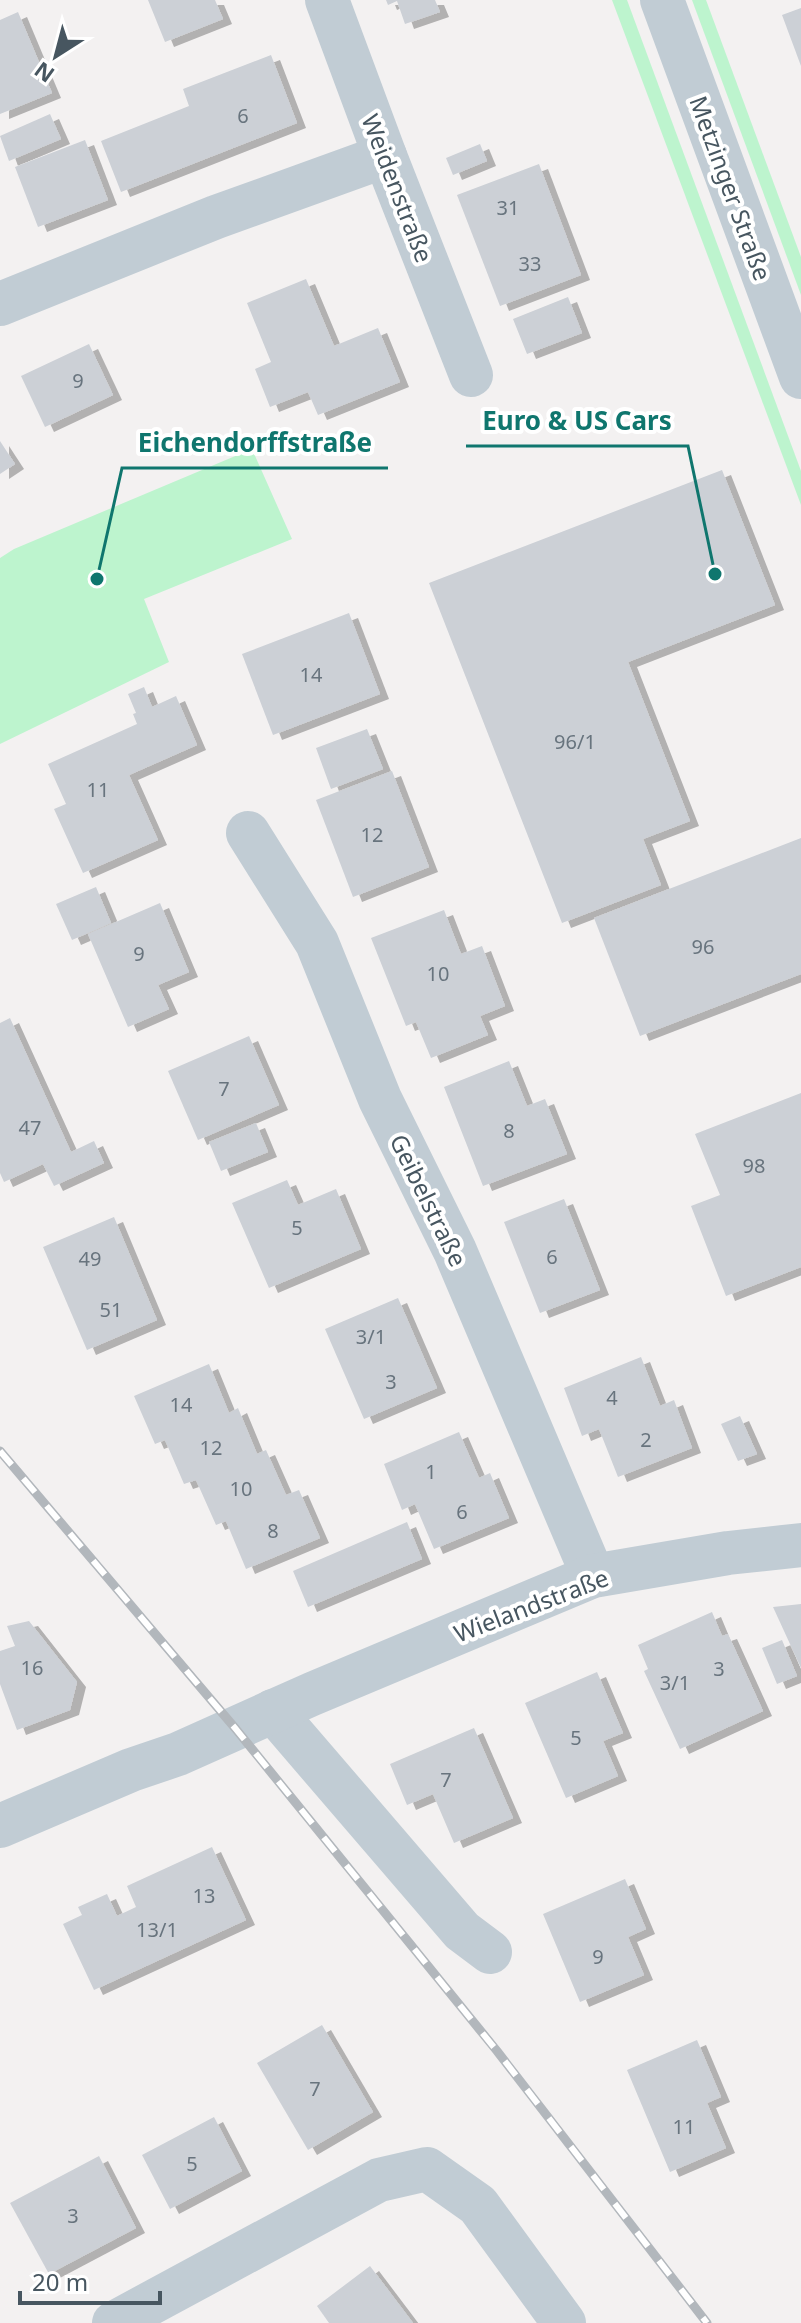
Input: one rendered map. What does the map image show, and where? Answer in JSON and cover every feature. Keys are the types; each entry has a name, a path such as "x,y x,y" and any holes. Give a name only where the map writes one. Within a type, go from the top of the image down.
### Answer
{"street":[{"name":"Weidenstraße","path":"327,0 471,375"},
{"name":"Metzinger Straße","path":"662,0 801,377"},
{"path":"3,293 385,156"},
{"name":"Geibelstraße","path":"248,833 317,943 380,1099 455,1251 593,1576"},
{"name":"Wielandstraße","path":"0,1826 131,1770 178,1754 593,1576 728,1553 801,1545"},
{"path":"273,1711 462,1931 490,1952"},
{"path":"114,2323 379,2180 427,2169 478,2205 564,2323"}],"green space":[{"path":"612,0 627,0 801,471 801,505"},
{"path":"692,0 706,0 801,257 801,295"},
{"path":"252,449 292,539 144,599 169,662 0,744 0,558 14,549"}],"building":[{"path":"148,0 215,0 223,19 165,42"},
{"path":"386,0 435,0 440,12 405,24 397,1 388,5"},
{"path":"801,8 801,66 782,15"},
{"path":"18,12 52,93 0,114 0,20"},
{"path":"271,55 297,123 121,192 101,141 189,106 183,89"},
{"path":"50,114 61,139 9,161 0,136"},
{"path":"85,140 108,200 38,227 15,167"},
{"path":"480,144 487,161 453,175 446,158"},
{"path":"539,164 581,275 500,306 457,195"},
{"path":"306,279 334,346 378,328 400,382 318,415 308,392 270,407 255,369 271,362 247,303"},
{"path":"568,297 582,333 527,354 513,319"},
{"path":"89,344 113,395 45,427 21,376"},
{"path":"0,441 15,464 0,474"},
{"path":"722,470 775,605 628,662 690,821 643,839 661,885 562,923 429,583"},
{"path":"349,613 380,694 273,735 242,654"},
{"path":"144,687 152,707 176,696 197,745 129,775 158,840 83,873 54,809 66,804 48,764 137,724 128,694"},
{"path":"367,729 383,769 331,789 316,748"},
{"path":"392,771 429,867 353,897 316,800"},
{"path":"801,838 801,974 640,1036 594,918"},
{"path":"96,887 111,923 72,940 56,904"},
{"path":"160,903 189,972 158,985 169,1009 128,1027 88,934"},
{"path":"444,910 461,954 482,946 505,1006 480,1016 488,1035 431,1058 416,1022 406,1026 371,938"},
{"path":"10,1018 71,1152 94,1141 104,1163 54,1186 43,1164 4,1182 0,1173 0,1023"},
{"path":"249,1036 279,1105 198,1140 168,1071"},
{"path":"509,1061 527,1106 545,1099 567,1154 483,1186 444,1087"},
{"path":"801,1093 801,1267 726,1296 691,1206 720,1195 695,1134"},
{"path":"256,1123 268,1152 221,1171 209,1142"},
{"path":"287,1180 298,1205 336,1189 361,1249 269,1288 232,1203"},
{"path":"564,1199 600,1290 540,1313 504,1222"},
{"path":"114,1217 157,1320 87,1350 43,1247"},
{"path":"398,1298 437,1388 364,1419 325,1329"},
{"path":"641,1357 660,1406 674,1400 692,1448 618,1477 599,1429 582,1436 564,1388"},
{"path":"209,1364 229,1413 238,1408 257,1454 266,1450 286,1495 299,1490 320,1538 246,1569 226,1521 216,1525 196,1480 184,1484 165,1440 155,1444 134,1396"},
{"path":"740,1416 757,1454 738,1461 721,1424"},
{"path":"459,1432 479,1478 490,1473 509,1518 434,1549 415,1504 402,1510 384,1464"},
{"path":"407,1522 422,1559 308,1607 293,1571"},
{"path":"801,1604 801,1668 773,1607"},
{"path":"712,1612 722,1636 728,1634 763,1711 680,1749 644,1671 648,1669 638,1645"},
{"path":"29,1621 77,1682 70,1710 17,1730 0,1684 0,1651 15,1646 7,1626"},
{"path":"782,1640 797,1676 777,1684 762,1648"},
{"path":"597,1672 623,1733 603,1741 618,1776 566,1798 525,1703"},
{"path":"474,1728 513,1818 454,1843 433,1794 407,1805 390,1764"},
{"path":"212,1847 246,1920 94,1990 63,1924 82,1915 78,1907 107,1894 117,1916 136,1907 127,1886"},
{"path":"625,1879 646,1929 628,1937 644,1975 580,2002 543,1914"},
{"path":"322,2025 373,2112 308,2150 257,2063"},
{"path":"697,2040 721,2097 707,2103 726,2148 670,2172 627,2070"},
{"path":"214,2117 242,2171 170,2209 142,2155"},
{"path":"99,2156 136,2228 49,2274 10,2203"},
{"path":"370,2266 413,2323 329,2323 317,2306"}],"railway":[{"path":"0,1451 235,1728 497,2051 707,2323"}],"place":[{"name":"Euro & US Cars","path":"715,574"},
{"name":"Eichendorffstraße","path":"97,579"}]}
